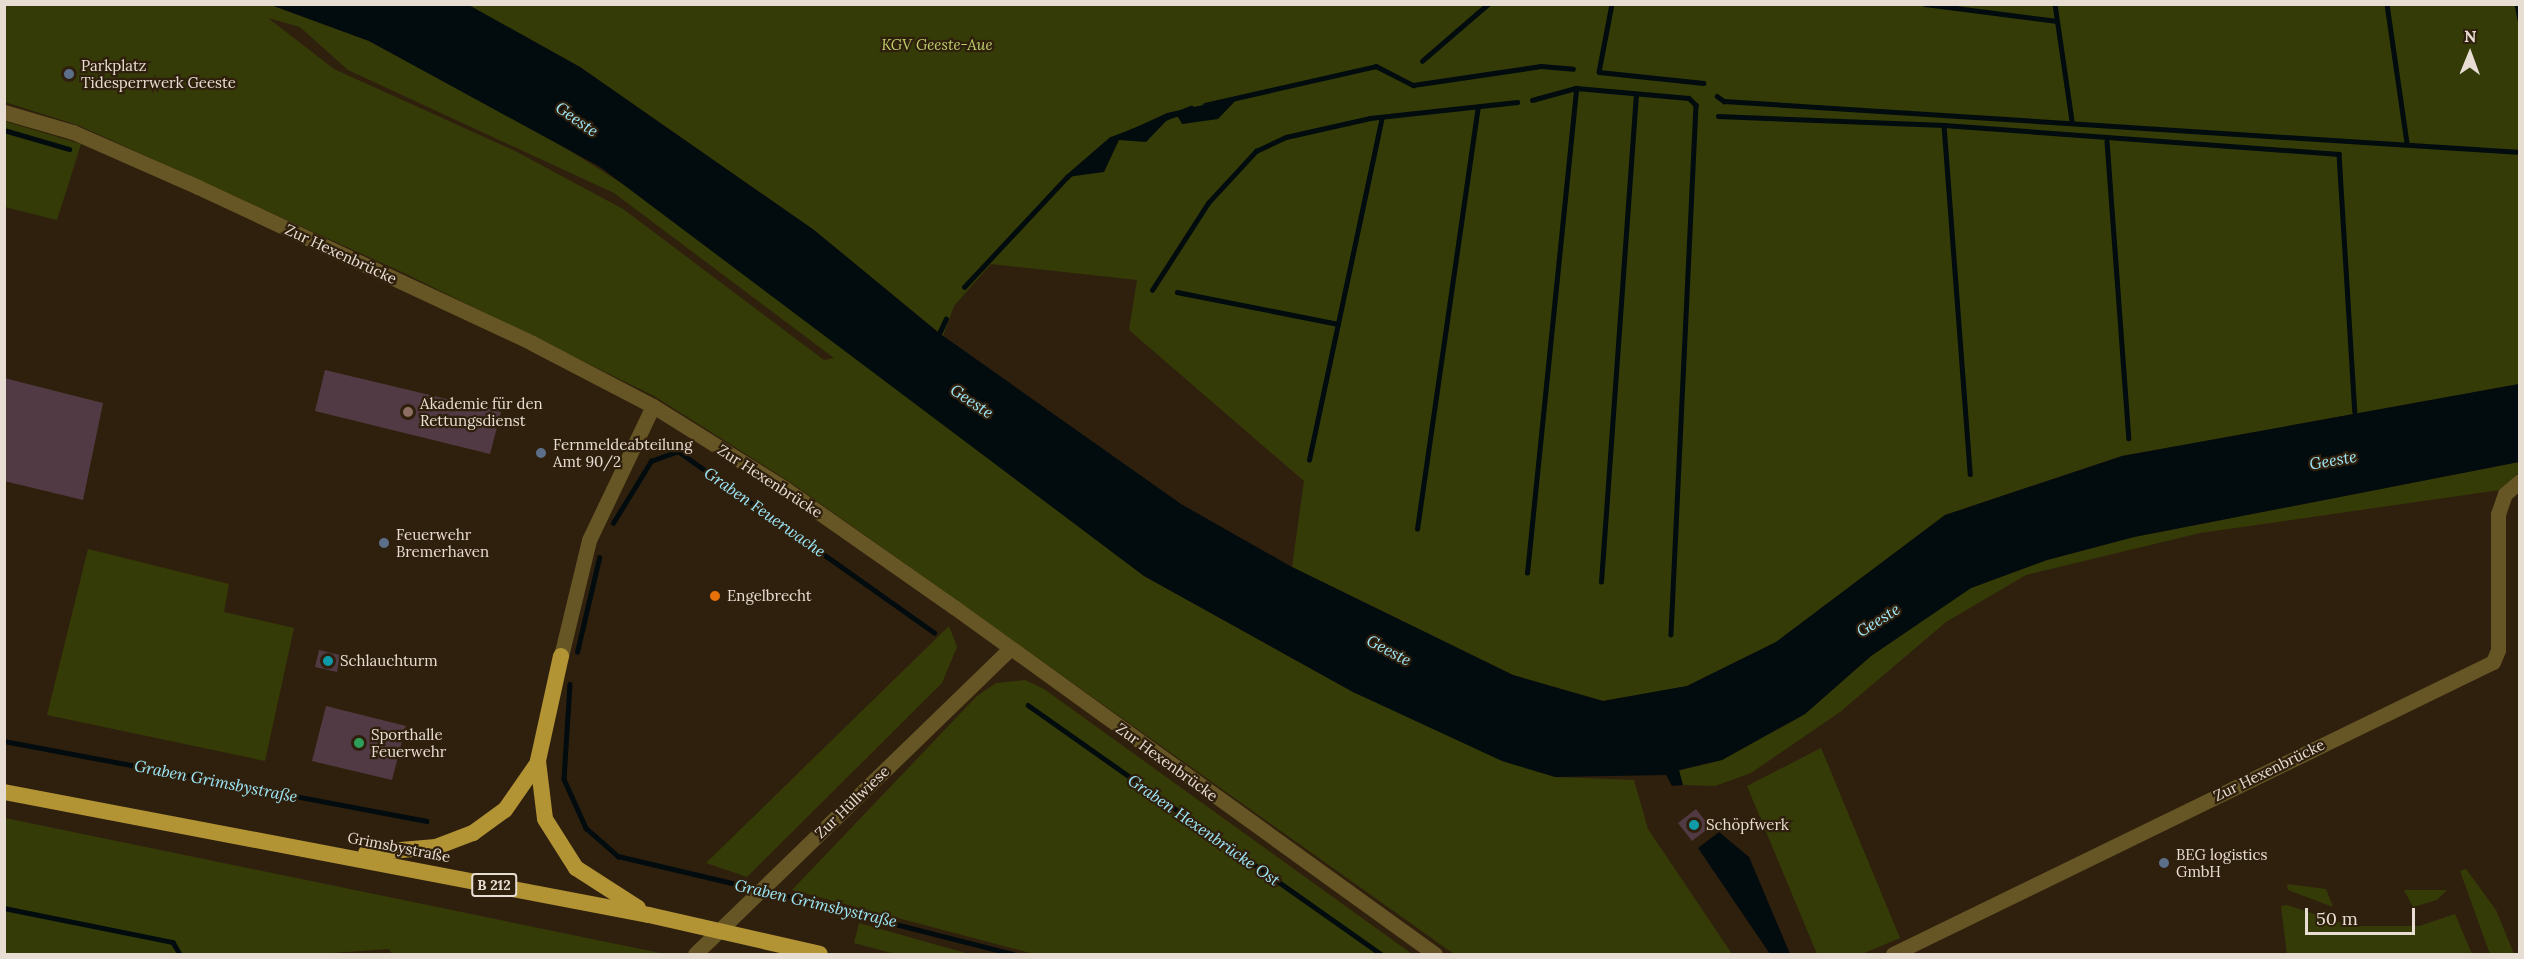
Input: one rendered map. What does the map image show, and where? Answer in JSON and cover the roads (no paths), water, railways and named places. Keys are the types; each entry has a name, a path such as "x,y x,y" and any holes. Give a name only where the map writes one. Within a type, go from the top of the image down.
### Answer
{"highway":[{"path":"561,656 538,761 540,800 564,853 591,880 649,915"},
{"path":"338,854 425,849 473,833 518,795 538,761"},
{"name":"Grimsbystraße","path":"4,792 649,915 820,954"}],"street":[{"name":"Zur Hexenbrücke","path":"4,112 73,132 198,187 532,343 653,406 784,488 1435,954"},
{"path":"561,656 589,540 653,406"},
{"name":"Zur Hexenbrücke","path":"1893,954 2493,662 2498,651 2498,514 2505,494 2520,481"},
{"name":"Zur Hüllwiese","path":"695,954 1010,650"}],"water":[{"name":"Geeste","path":"467,4 580,67 814,230 939,333 1181,504 1292,567 1513,675 1603,701 1687,686 1776,642 1945,515 2122,456 2519,384 2519,462 2134,537 2047,560 1971,588 1871,656 1805,714 1722,760 1679,770 1683,785 1672,786 1666,775 1555,777 1502,761 1353,692 1144,576 600,167 369,41 271,5"},
{"path":"1239,97 1218,119 1182,124 1178,117 1169,118 1146,142 1119,140 1104,172 1067,177 1111,139 1167,113"},
{"path":"1719,832 1749,857 1790,954 1770,954 1698,848"}],"waterway":[{"path":"1422,61 1488,4"},
{"path":"1612,4 1599,72 1703,83"},
{"path":"1925,4 2057,21"},
{"path":"2055,4 2072,120"},
{"path":"2387,4 2407,142"},
{"path":"2517,4 2520,20"},
{"path":"1205,105 1376,66 1413,85 1541,66 1573,69"},
{"path":"1532,100 1576,88 1689,98 1696,105 1671,634"},
{"path":"1527,573 1576,88"},
{"path":"1601,582 1636,94"},
{"path":"1717,96 1724,101 2520,152"},
{"path":"1152,290 1208,203 1256,151 1286,137 1370,118 1517,102"},
{"path":"1417,529 1478,107"},
{"path":"964,287 1067,177 1111,139 1191,108"},
{"path":"1718,116 1944,125 2339,154 2355,412"},
{"path":"1309,460 1382,118"},
{"path":"1944,125 1970,474"},
{"name":"Graben Feuerwache","path":"4,130 69,149"},
{"path":"2107,141 2129,438"},
{"path":"1177,292 1338,324"},
{"path":"937,338 946,319"},
{"name":"Graben Feuerwache","path":"613,523 651,461 678,451 934,632"},
{"name":"Graben Feuerwache","path":"577,652 599,558"},
{"name":"Graben Feuerwache","path":"570,684 564,779 586,828 618,856 758,889"},
{"name":"Graben Hexenbrücke Ost","path":"1028,705 1381,954"},
{"name":"Graben Grimsbystraße","path":"4,741 427,821"},
{"name":"Graben Grimsbystraße","path":"766,891 1013,954"},
{"path":"4,908 173,942 180,954"}],"place":[{"name":"Parkplatz Tidesperrwerk Geeste","path":"69,74"},
{"name":"Akademie für den Rettungsdienst","path":"408,412"},
{"name":"Fernmeldeabteilung Amt 90/2","path":"541,453"},
{"name":"Feuerwehr Bremerhaven","path":"384,543"},
{"name":"Engelbrecht","path":"715,596"},
{"name":"Schlauchturm","path":"328,661"},
{"name":"Sporthalle Feuerwehr","path":"359,743"},
{"name":"Schöpfwerk","path":"1694,825"},
{"name":"BEG logistics GmbH","path":"2164,863"}],"park label":[{"name":"KGV Geeste-Aue","path":"937,45"}]}
